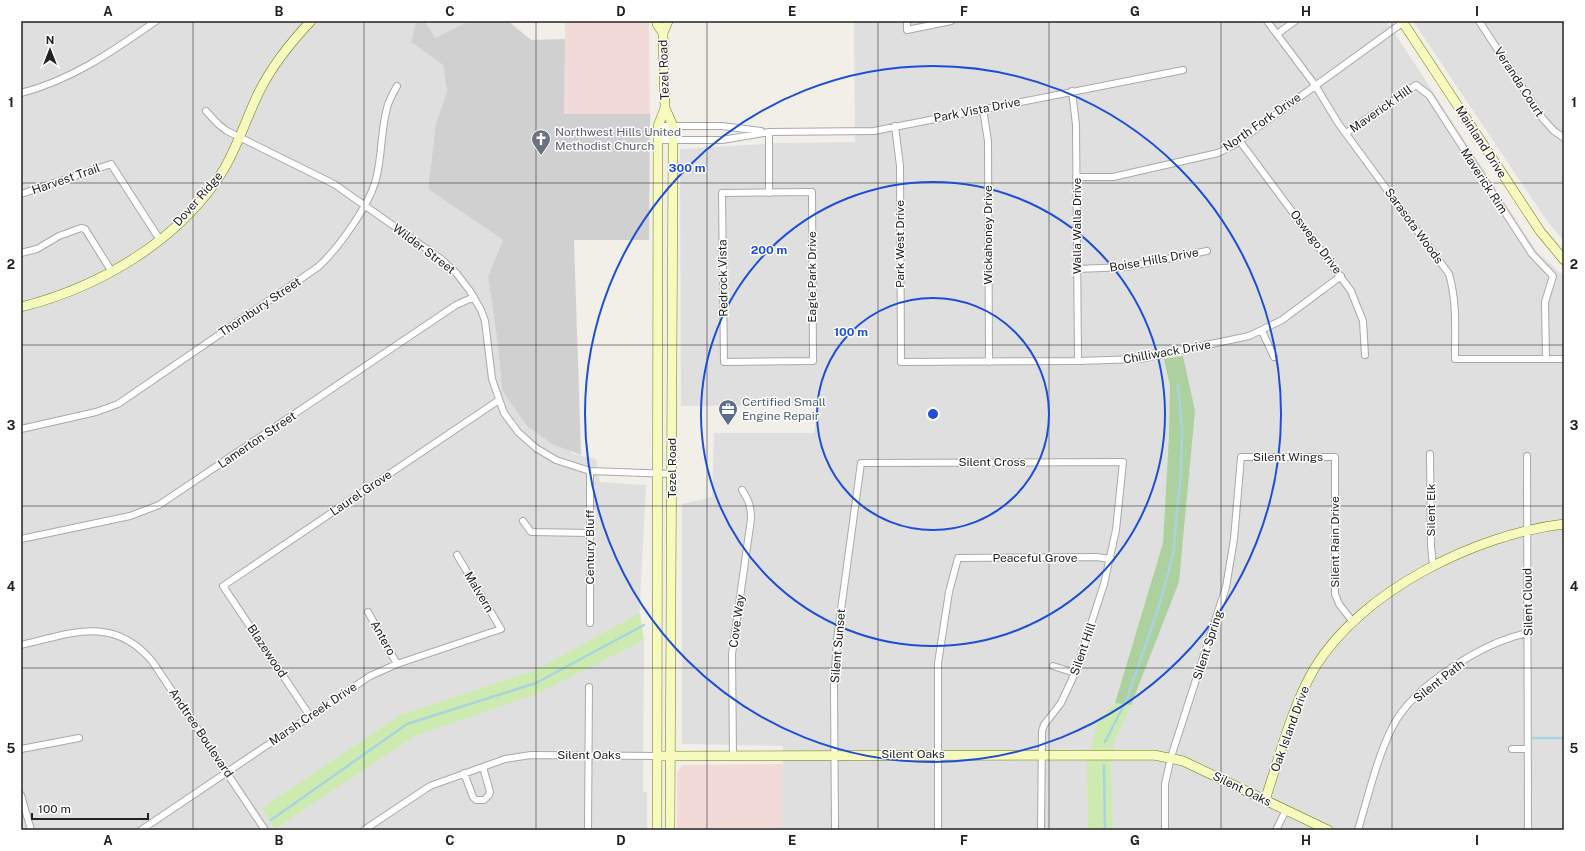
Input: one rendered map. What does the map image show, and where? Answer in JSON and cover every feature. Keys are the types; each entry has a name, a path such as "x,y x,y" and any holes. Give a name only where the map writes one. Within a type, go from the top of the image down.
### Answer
{"main road":[{"name":"Dover Ridge","path":"21,307 44,301 78,289 133,260 160,240 194,208 216,181 224,168 240,137 259,91 274,66 298,34 311,21"},
{"name":"Tezel Road","path":"657,21 657,24 663,33"},
{"name":"Tezel Road","path":"668,21 663,33 665,108 673,126 670,830"},
{"name":"Mainland Drive","path":"1403,21 1540,231 1564,260"},
{"name":"Tezel Road","path":"657,830 659,474 658,126 665,108"},
{"name":"Oak Island Drive","path":"1265,800 1295,710 1304,689 1328,649 1353,622 1405,582 1434,566 1481,544 1526,531 1564,524"},
{"name":"Silent Oaks","path":"658,756 1142,754 1171,757 1198,767 1328,830"}],"street":[{"path":"21,93 55,82 80,71 105,57 156,21"},
{"path":"906,21 906,30 951,21"},
{"name":"Sarasota Woods","path":"1267,21 1315,85 1346,133 1449,274 1453,289 1455,359 1564,359"},
{"path":"1277,34 1295,21"},
{"name":"North Fork Drive","path":"1076,177 1113,177 1198,159 1218,153 1240,140 1403,21"},
{"name":"Veranda Court","path":"1479,21 1543,119 1554,131 1564,138"},
{"name":"Park Vista Drive","path":"658,126 722,126 769,132 860,132 1183,70"},
{"name":"Maverick Hill","path":"1346,133 1416,85"},
{"name":"Maverick Rim","path":"1416,85 1429,95 1532,254 1553,276 1545,302 1546,359"},
{"name":"Thornbury Street","path":"21,429 96,412 118,404 318,267 336,248 364,205 377,176 387,108 397,86"},
{"name":"Walla Walla Drive","path":"1072,91 1076,125 1078,361"},
{"name":"Wickahoney Drive","path":"983,109 988,141 989,362"},
{"name":"Wilder Street","path":"206,111 218,124 240,137 334,184 450,266 465,282 485,321 492,379 498,400 510,423 536,448 556,460 590,471 672,474"},
{"name":"Park West Drive","path":"895,126 900,166 901,362"},
{"path":"769,132 769,193"},
{"name":"Park Vista Drive","path":"658,140 722,140 769,132"},
{"name":"Oswego Drive","path":"1240,140 1351,290 1360,311 1365,332 1365,355"},
{"name":"Harvest Trail","path":"21,194 111,164 160,240"},
{"name":"Eagle Park Drive","path":"724,362 813,361 812,192 769,193"},
{"name":"Redrock Vista","path":"724,362 722,193 769,193"},
{"path":"21,253 37,249 59,236 81,228 85,229 112,272"},
{"name":"Boise Hills Drive","path":"1077,269 1126,267 1207,251"},
{"name":"Chilliwack Drive","path":"901,362 1078,361 1140,359 1239,339 1262,331 1282,320 1341,276"},
{"name":"Lamerton Street","path":"21,539 130,516 159,505 456,305 474,297"},
{"path":"1262,331 1274,357"},
{"name":"Laurel Grove","path":"223,586 498,400"},
{"name":"Silent Elk","path":"1430,454 1431,546 1434,566"},
{"name":"Silent Cloud","path":"1527,456 1526,531 1528,633 1528,830"},
{"name":"Silent Wings","path":"1241,457 1335,457"},
{"name":"Silent Spring","path":"1165,830 1165,784 1171,757 1226,587 1234,539 1241,457"},
{"name":"Silent Rain Drive","path":"1335,457 1335,594 1343,611 1353,622"},
{"name":"Silent Cross","path":"861,463 1123,462"},
{"name":"Silent Hill","path":"1041,830 1040,754 1044,725 1061,703 1075,674 1111,559 1123,462"},
{"name":"Silent Sunset","path":"835,830 834,686 837,639 861,463"},
{"name":"Century Bluff","path":"590,471 590,623"},
{"name":"Cove Way","path":"733,755 732,654 751,519 751,509 748,499 742,490"},
{"path":"523,521 532,532 590,533"},
{"name":"Malvern","path":"457,554 501,629"},
{"name":"Peaceful Grove","path":"937,754 939,643 948,592 958,558 1096,557 1111,559"},
{"name":"Blazewood","path":"223,586 310,716"},
{"name":"Antero","path":"368,612 397,664"},
{"name":"Marsh Creek Drive","path":"141,830 370,676 397,664 501,629"},
{"name":"Andtree Boulevard","path":"21,645 88,630 111,632 131,640 143,649 265,830"},
{"name":"Silent Path","path":"1358,830 1388,736 1399,716 1419,693 1456,665 1492,645 1514,636 1528,633"},
{"path":"1053,666 1075,674"},
{"path":"588,830 589,687"},
{"path":"21,749 79,738"},
{"path":"1512,749 1528,749"},
{"path":"937,754 938,830"},
{"name":"Silent Oaks","path":"364,830 430,786 464,773 518,756 658,756"},
{"path":"464,773 473,797 476,800 484,800 490,792 483,767"},
{"path":"21,795 31,830"},
{"path":"1276,830 1286,810"}],"shaded area":[{"path":"21,21 416,21 411,42 443,65 447,92 436,123 428,189 503,240 488,276 498,346 502,390 573,454 596,459 600,482 646,485 638,642 644,640 643,792 647,792 647,830 21,830"},
{"name":"Northwest Hills United Methodist Church","path":"416,21 425,21 435,38 469,21 508,21 531,40 565,39 564,114 650,114 649,240 574,240 581,455 552,444 526,425 502,390 498,346 488,276 503,240 428,189 436,123 447,92 443,65 411,42"},
{"path":"425,21 469,21 435,38"},
{"path":"565,21 649,21 650,114 564,114"},
{"path":"854,21 1387,21 1537,252 1564,276 1564,830 782,830 783,746 682,744 682,504 712,497 714,433 814,433 818,405 681,406 680,149 779,143 855,142"},
{"path":"1413,21 1564,21 1564,241 1547,221"},
{"path":"783,764 782,830 677,830 677,773 682,765"}],"green space":[{"path":"1183,356 1195,411 1179,582 1131,705 1115,703 1163,543 1169,436 1170,386 1164,359"},
{"path":"640,613 644,640 539,693 415,736 275,829 262,808 400,715 536,670"},
{"path":"1115,703 1131,706 1114,742 1111,762 1113,830 1088,830 1087,763 1098,721"}],"waterway":[{"path":"1105,742 1127,699 1160,603 1173,555 1181,472 1182,428 1178,385"},
{"path":"271,820 407,724 536,683 644,625"},
{"path":"1533,738 1564,738"},
{"path":"1104,765 1105,830"}],"place":[{"name":"Northwest Hills United Methodist Church","path":"541,156"},
{"name":"Certified Small Engine Repair","path":"728,426"}]}
